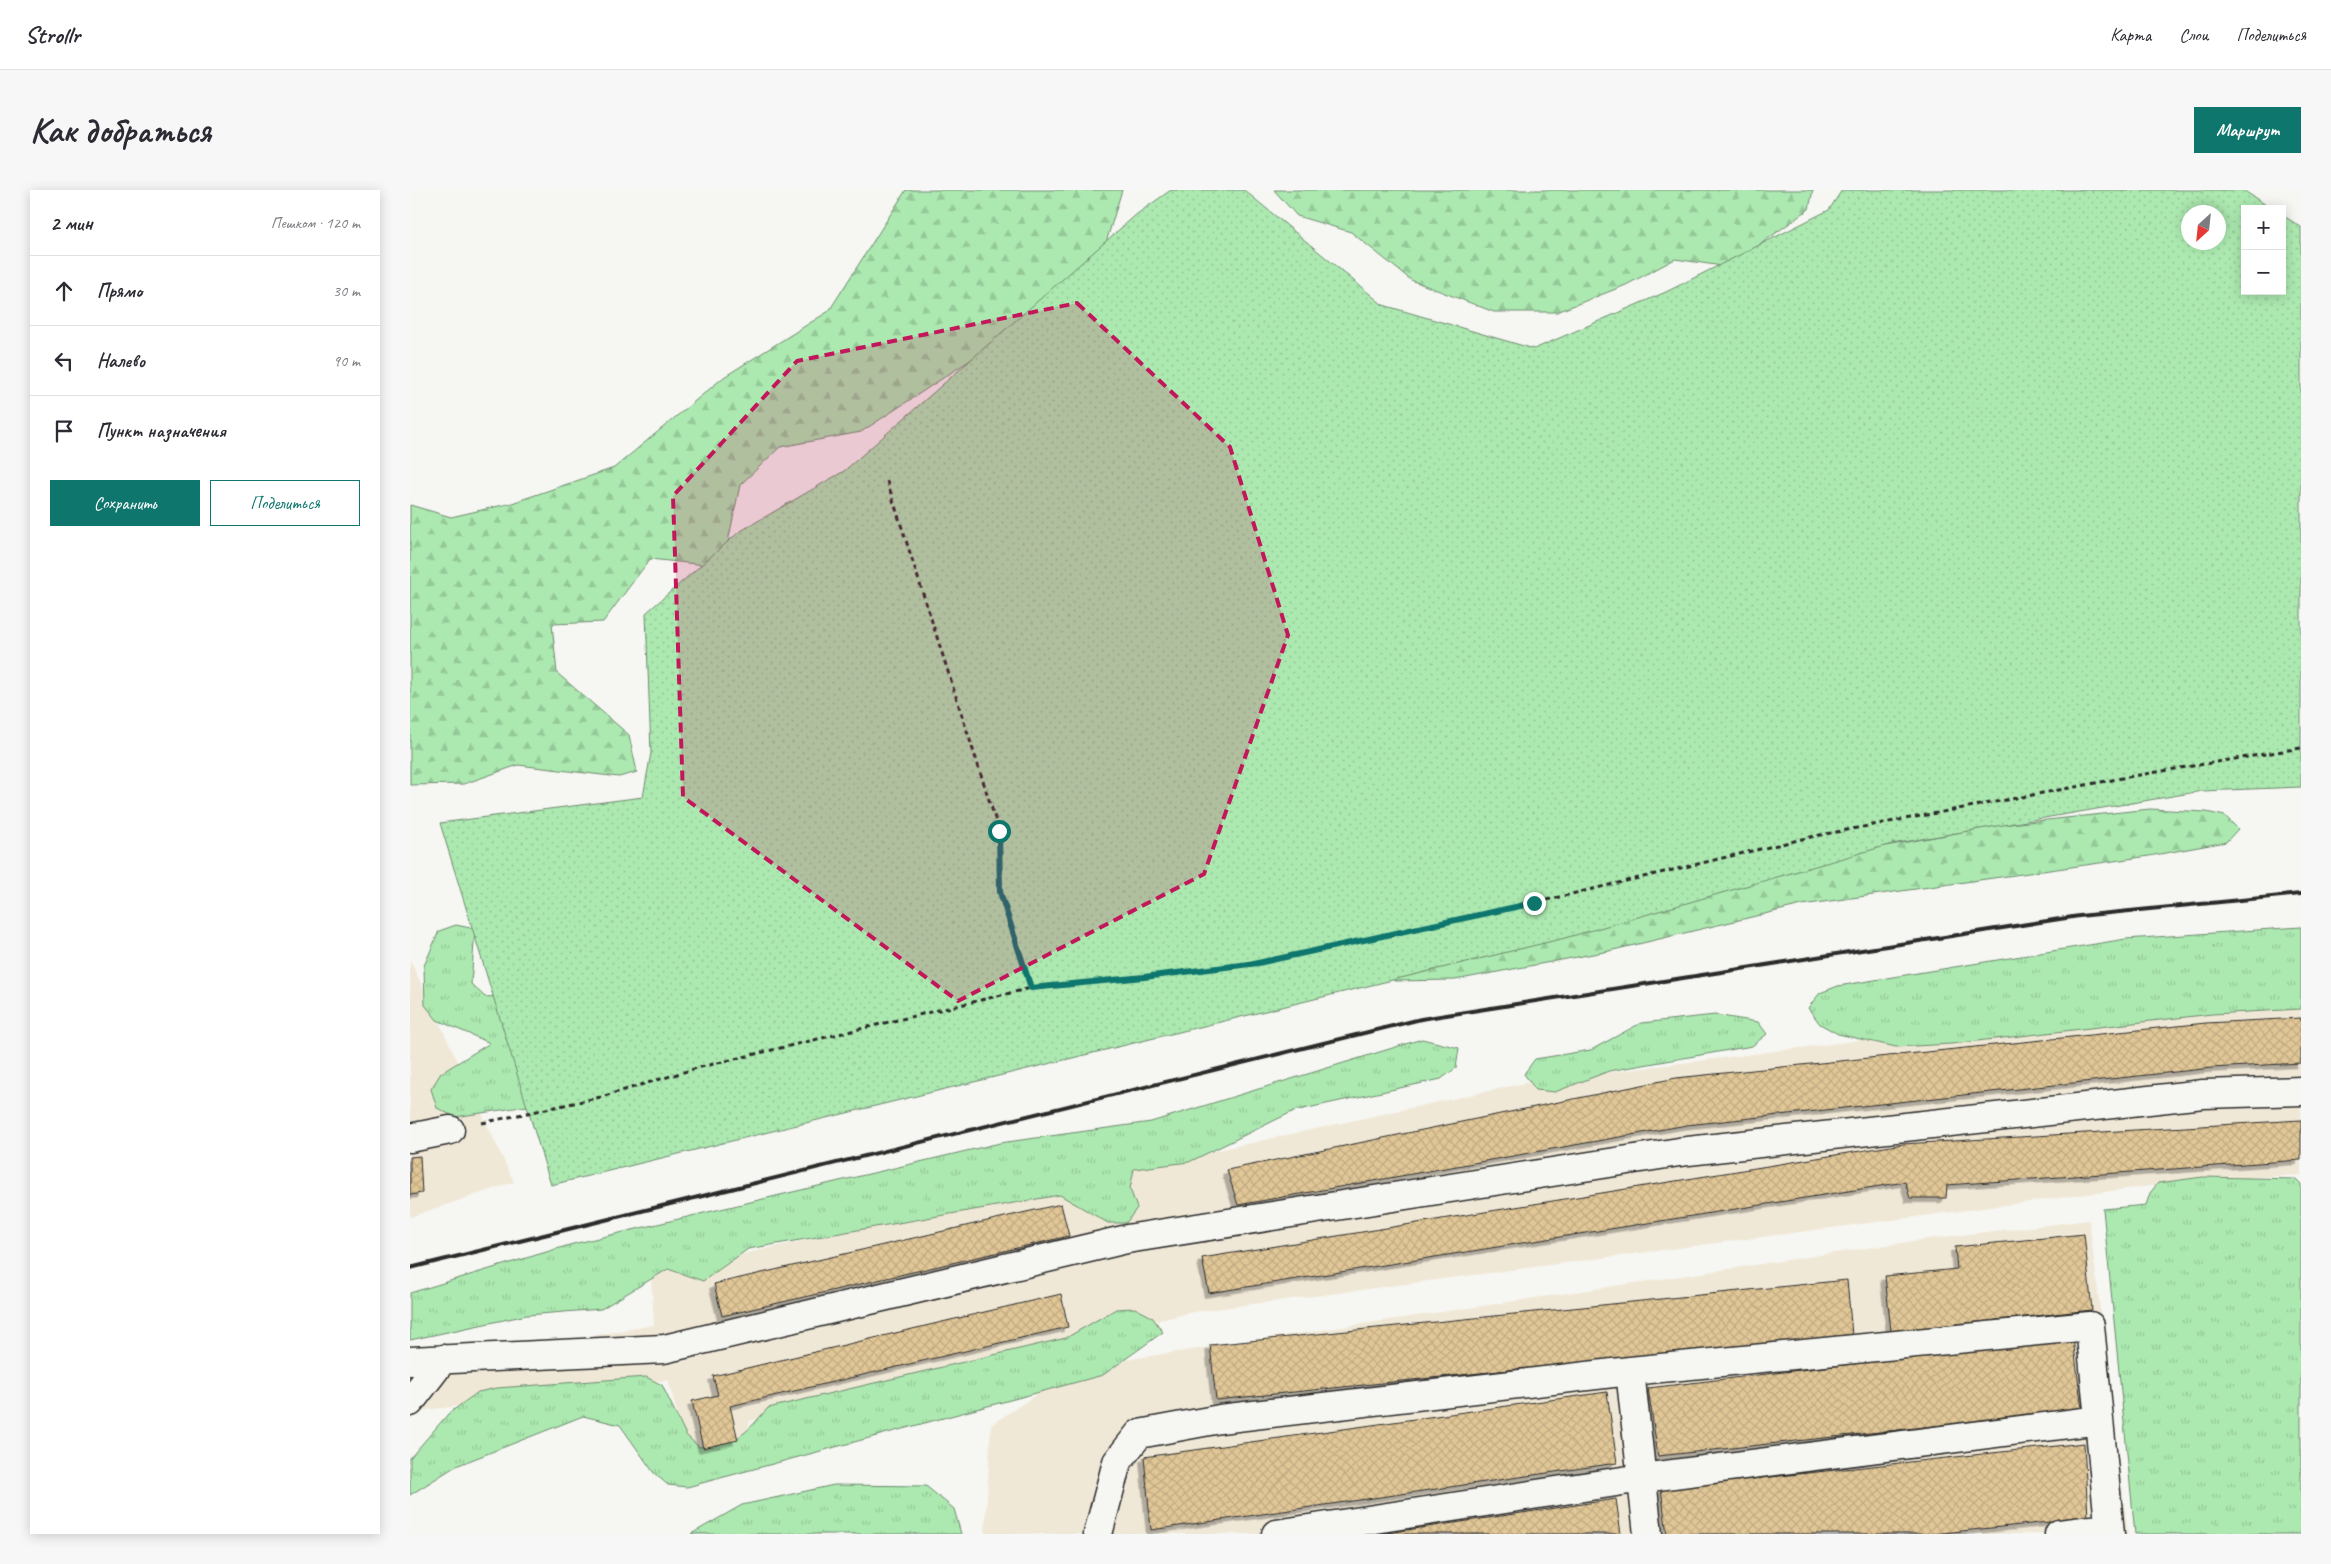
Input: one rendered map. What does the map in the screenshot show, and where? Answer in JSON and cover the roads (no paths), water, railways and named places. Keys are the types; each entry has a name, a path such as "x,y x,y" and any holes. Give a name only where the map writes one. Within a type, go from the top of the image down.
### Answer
{"lane":[{"path":"410,1361 664,1349 1127,1239 1679,1152 2203,1094 2301,1091"},
{"path":"410,1138 450,1130"},
{"path":"1098,1534 1117,1462 1139,1434 1220,1419 1630,1371 2090,1326 2109,1531 2059,1534"},
{"path":"410,1402 443,1359"},
{"path":"1630,1371 1648,1534"},
{"path":"1276,1534 1642,1478 2099,1420"}],"railway":[{"path":"410,1268 1421,1019 2079,916 2301,894"}]}
